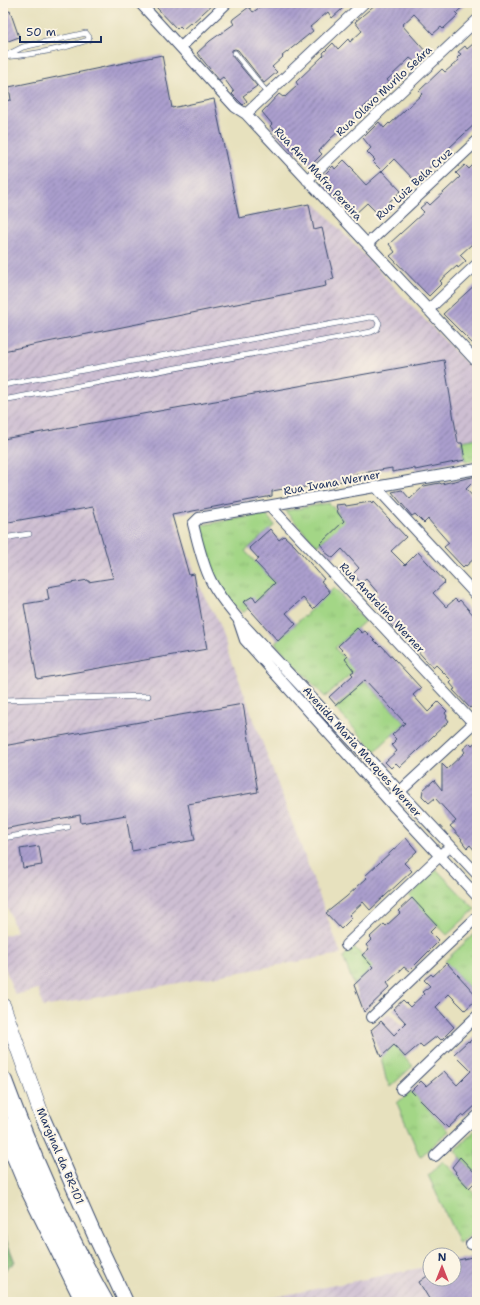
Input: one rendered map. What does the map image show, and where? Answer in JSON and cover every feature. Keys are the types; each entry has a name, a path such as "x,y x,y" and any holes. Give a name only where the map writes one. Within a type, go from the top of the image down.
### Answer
{"highway":[{"path":"3,1081 32,1156 78,1256 104,1302"},
{"path":"3,1126 29,1188 85,1302"}],"main road":[{"name":"Marginal da BR-101","path":"3,1006 42,1116 126,1302"}],"street":[{"name":"Rua Ana Mafra Pereira","path":"140,3 235,108 246,114 477,362"},
{"path":"181,48 227,3"},
{"path":"246,114 364,3"},
{"name":"Rua Olavo Murilo Seára","path":"307,180 477,20"},
{"name":"Rua Luiz Bela Cruz","path":"367,244 477,141"},
{"path":"428,310 477,264"},
{"name":"Rua Ivana Werner","path":"193,524 198,518 477,469"},
{"path":"376,487 477,596"},
{"name":"Rua Andrelino Werner","path":"270,506 476,723"},
{"name":"Avenida Maria Marques Werner","path":"193,524 201,556 210,580 222,599 238,619 477,874"},
{"name":"Avenida Maria Marques Werner","path":"238,619 245,640 390,802 477,896"},
{"path":"390,802 476,723"},
{"path":"346,945 450,846"},
{"path":"372,1017 477,917"},
{"path":"401,1089 477,1016"},
{"path":"434,1156 477,1116"}],"lane":[{"path":"86,33 89,37 88,40 66,48 26,55 3,57 23,47 86,33"},
{"path":"235,53 268,94"},
{"path":"3,385 370,316 376,318 379,323 377,329 371,332 3,400"},
{"path":"3,538 29,534"},
{"path":"3,700 148,696"},
{"path":"3,838 68,827"}],"shaded area":[{"path":"315,203 477,375 477,438 167,494 172,515 174,515 203,594 215,615 341,954 43,1007 38,989 15,995 3,963 3,936 16,932 8,909 3,909 3,267"},
{"path":"389,1013 408,1032 381,1057 371,1030"},
{"path":"472,1257 477,1266 477,1302 250,1302 422,1268 422,1287 462,1287 462,1269"}],"green space":[{"path":"477,438 477,460 466,462 462,441"},
{"path":"329,503 345,521 317,546 285,511"},
{"path":"265,514 275,525 245,551 275,583 243,613 219,585 205,550 199,528 202,525"},
{"path":"334,588 365,621 335,648 355,670 325,697 275,643"},
{"path":"365,681 405,723 375,751 335,708"},
{"path":"437,870 475,909 447,935 409,896"},
{"path":"477,931 477,996 445,961"},
{"path":"354,947 373,967 354,985 343,957"},
{"path":"394,1045 413,1066 390,1087 386,1079 381,1057"},
{"path":"411,1091 449,1131 420,1157 397,1103"},
{"path":"475,1130 477,1132 477,1175 455,1151"},
{"path":"443,1161 477,1196 477,1229 459,1243 428,1175"},
{"path":"3,1232 15,1262 3,1272"}],"building":[{"path":"160,3 214,3 191,24 190,23 183,29 180,26 177,29 156,7"},
{"path":"269,3 347,3 332,18 328,12 310,27 313,31 282,56 283,57 272,67 277,72 264,83 238,50 232,50 232,56 257,86 243,96 247,101 243,105 232,94 234,92 223,77 219,80 197,53 210,41 234,24 232,21 233,19 249,7 253,12"},
{"path":"377,3 467,3 456,13 458,15 443,29 441,27 433,34 414,14 402,25 427,53 417,62 410,58 387,80 391,85 379,96 377,94 363,108 364,109 330,139 319,151 322,154 311,165 297,151 294,154 270,126 272,124 262,112 279,94 285,97 298,85 296,82 324,55 323,53 333,43 338,49 348,39 350,42 362,31 355,22"},
{"path":"10,11 19,37 3,43 3,13"},
{"path":"473,44 477,49 477,122 415,181 394,159 382,171 373,162 375,160 367,152 371,148 363,138 379,122 384,128 389,123 390,124 422,94 419,91 442,69 445,72 459,60 457,58 461,54 458,52 465,46 467,49"},
{"path":"162,55 172,108 214,99 239,218 309,204 314,230 322,228 334,279 325,281 326,286 3,351 3,101 11,100 9,87"},
{"path":"344,160 366,185 382,171 401,191 389,202 393,206 381,217 367,203 354,215 324,186 326,184 321,178 333,166 335,169"},
{"path":"477,161 477,249 472,244 460,255 466,261 458,268 457,266 440,281 442,283 429,296 390,256 395,252 389,244 424,212 420,208 427,202 430,205 460,177 456,173 465,165 469,169"},
{"path":"477,283 477,348 443,314"},
{"path":"444,360 458,443 462,443 465,460 415,470 415,468 392,472 392,468 362,473 346,477 347,480 337,482 337,485 321,488 320,484 289,490 289,488 272,491 272,496 172,515 189,575 194,574 207,649 37,679 24,604 49,600 48,587 88,580 88,582 113,578 93,507 3,523 3,439"},
{"path":"477,476 477,478 466,489 477,501 477,556 463,567 444,547 449,543 428,519 424,523 415,514 412,516 392,492 402,490 410,499 424,486"},
{"path":"370,502 372,504 373,502 406,537 391,551 405,565 418,552 445,582 433,593 446,607 455,599 458,602 460,600 477,619 477,702 470,708 453,690 455,689 450,683 452,681 436,665 433,668 396,627 394,628 387,621 388,619 371,600 378,593 366,579 361,583 353,574 359,568 342,549 333,558 325,552 326,551 320,544 344,521 338,513 336,505 345,504 346,506"},
{"path":"270,529 279,540 284,536 295,546 324,579 321,581 330,592 313,609 303,598 286,613 296,624 278,641 243,602 253,596 256,601 275,583 255,562 259,559 249,548"},
{"path":"357,628 362,633 365,631 380,646 381,645 421,688 413,695 428,712 438,702 447,711 445,713 449,721 400,767 396,763 391,768 385,762 397,751 392,745 396,739 392,735 405,723 365,680 336,705 329,697 353,675 351,673 354,671 345,659 348,656 338,646"},
{"path":"243,704 258,792 188,804 195,840 132,851 126,815 81,823 80,815 3,829 3,746"},
{"path":"477,741 477,853 470,845 467,848 461,840 462,839 450,826 456,821 435,798 429,803 422,796 423,790 434,780 442,790 442,764 447,769 465,752 463,749 470,743 472,745"},
{"path":"406,838 417,851 404,863 412,871 370,910 363,902 349,915 352,918 341,929 326,913 367,878 365,876"},
{"path":"39,846 42,865 23,868 20,849"},
{"path":"412,898 437,925 430,932 439,941 409,971 404,967 387,983 390,987 364,1012 354,985 373,967 362,955 369,949 366,945 372,939 370,937 384,924 386,926 400,913 398,911"},
{"path":"447,963 477,996 477,999 465,1010 449,994 436,1007 454,1027 441,1040 437,1036 423,1047 420,1044 405,1057 394,1045 381,1057 371,1030 381,1021 394,1035 406,1023 393,1009 403,1000 410,1007 424,994 422,992 430,986 424,980 431,974 433,976"},
{"path":"477,1035 477,1104 448,1128 411,1091 421,1081 426,1086 444,1071 457,1085 471,1071 454,1054"},
{"path":"460,1157 477,1175 477,1180 469,1188 455,1173 456,1172 452,1167"},
{"path":"472,1257 477,1266 477,1302 431,1302 422,1287 462,1287 462,1259"},
{"path":"422,1280 422,1287 419,1282"}]}
